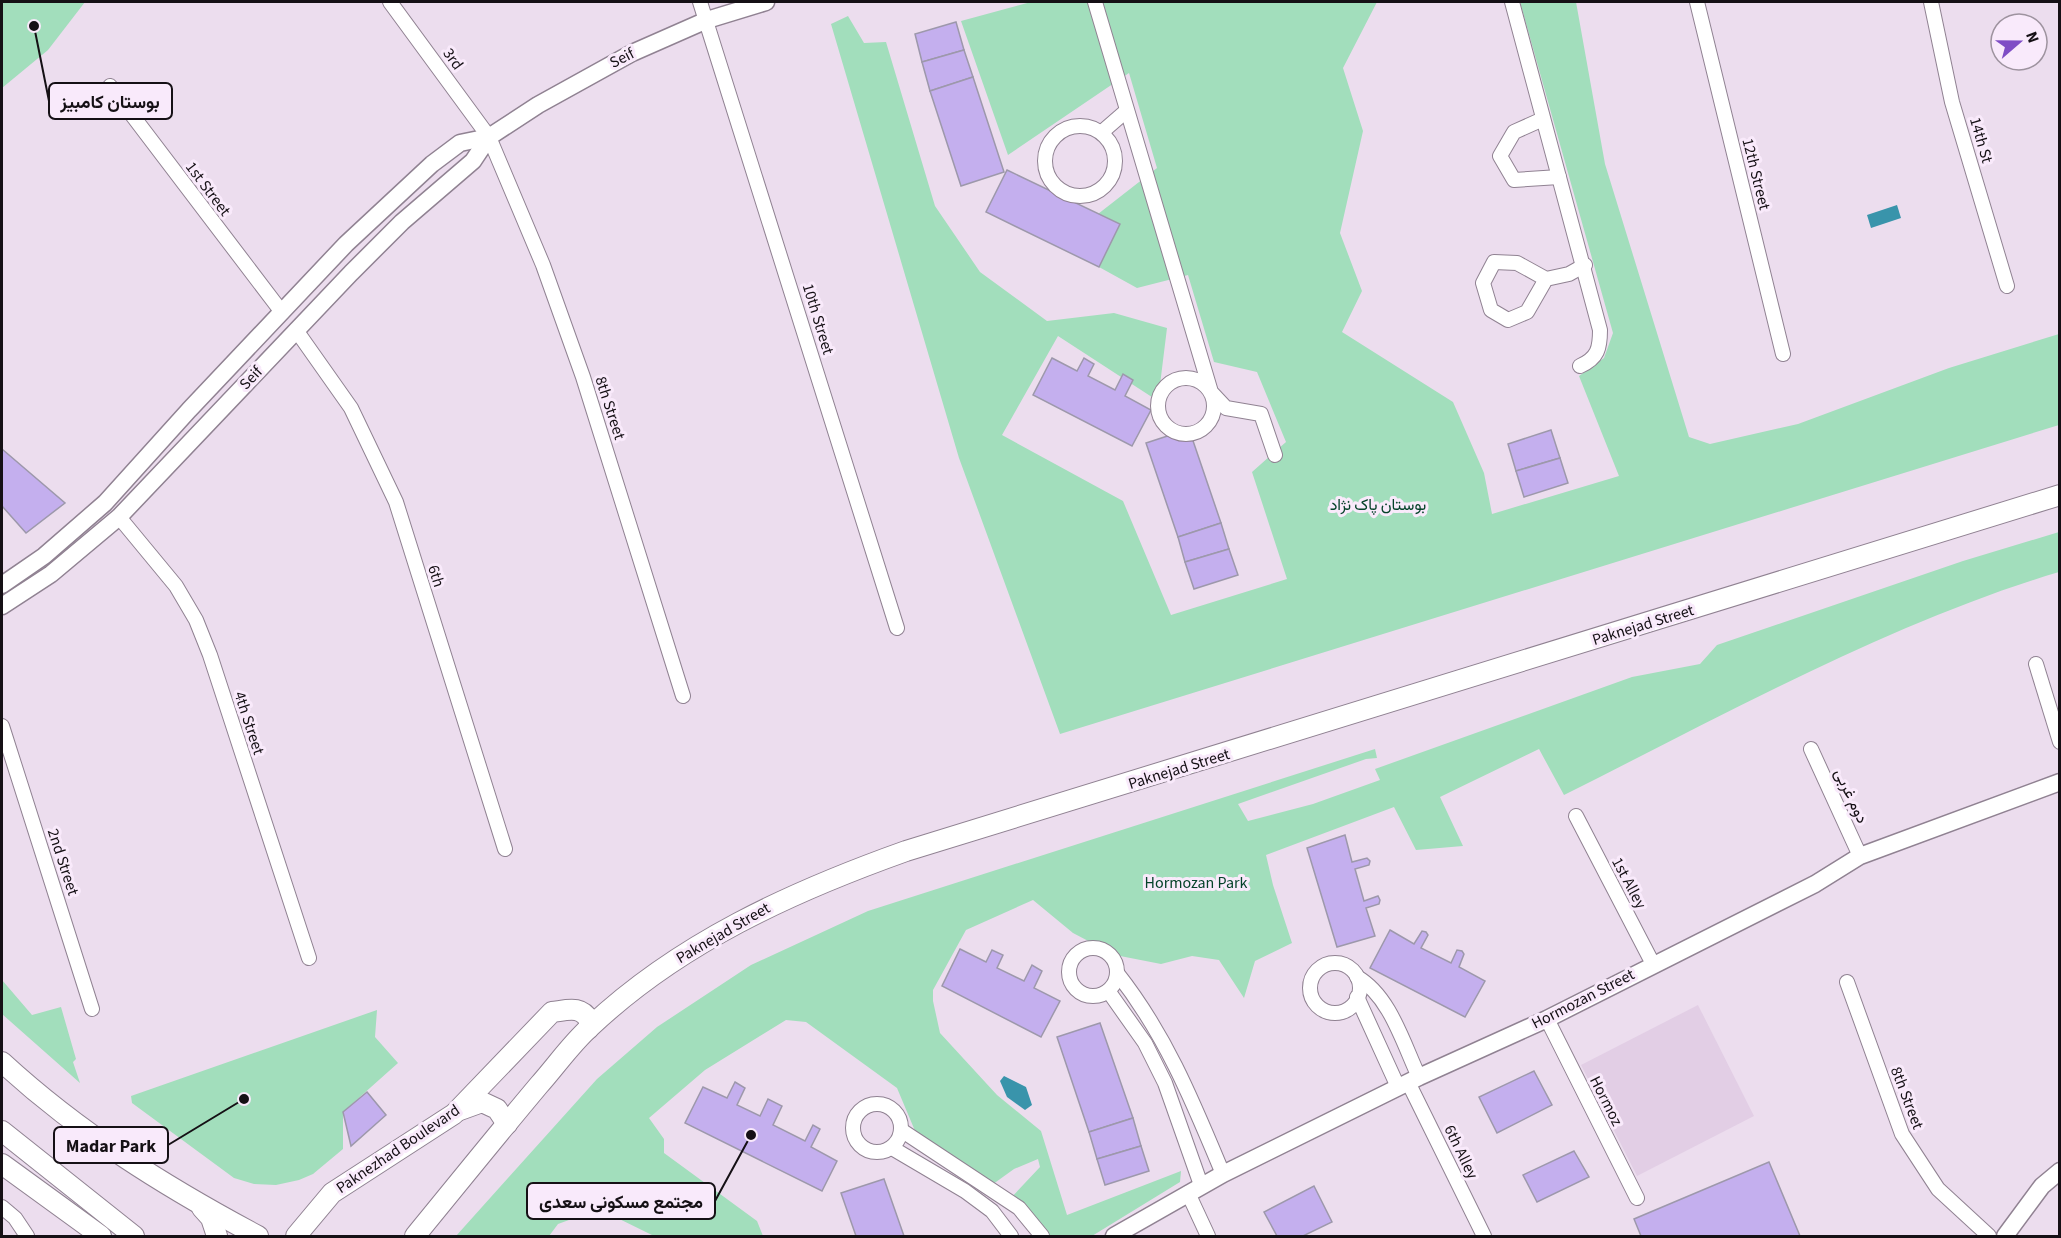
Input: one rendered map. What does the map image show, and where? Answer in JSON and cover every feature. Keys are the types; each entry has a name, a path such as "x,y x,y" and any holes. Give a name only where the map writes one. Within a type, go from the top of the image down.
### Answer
{"main road":[{"name":"Paknejad Street","path":"415,1236 588,1029 647,978 734,925 828,879 906,851 2060,495"},
{"name":"Paknezhad Boulevard","path":"296,1236 332,1193 454,1114 552,1012 579,1010 585,1012 590,1021 588,1029"},
{"path":"2,1062 37,1094 117,1155 199,1205 258,1236"},
{"path":"454,1114 472,1104 482,1102 497,1109 507,1124"},
{"path":"2,1131 135,1236"},
{"path":"2,1164 101,1236"},
{"path":"199,1205 211,1218 217,1236"}],"street":[{"name":"3rd","path":"390,2 489,137"},
{"name":"10th Street","path":"700,2 897,628"},
{"name":"Seif","path":"2,585 44,556 105,503 346,243 432,164 460,143 489,137 632,52 707,20 766,2"},
{"path":"1095,2 1125,112 1211,393 1214,411 1211,420 1197,432 1179,433 1164,422 1160,414 1160,396 1172,382 1189,378 1205,385 1211,393 1226,408 1261,414 1275,455"},
{"path":"1512,2 1585,265 1600,330 1600,345 1591,361 1580,366"},
{"name":"12th Street","path":"1697,2 1783,354"},
{"name":"14th St","path":"1931,2 1952,102 2007,286"},
{"name":"1st Street","path":"110,86 281,311"},
{"path":"1102,132 1125,112"},
{"path":"1544,118 1514,132 1500,156 1514,180 1559,177"},
{"path":"1080,125 1102,132 1115,153 1116,165 1112,177 1105,187 1094,194 1082,197 1061,191 1047,173 1046,150 1051,140 1059,132 1080,125"},
{"name":"Seif","path":"2,606 51,574 119,518 296,330 402,222 473,161 489,137"},
{"name":"8th Street","path":"489,137 543,264 583,377 683,696"},
{"path":"1546,279 1527,312 1508,320 1491,310 1483,283 1494,262 1518,263 1546,279 1569,274 1585,265"},
{"path":"281,311 296,330"},
{"name":"6th","path":"296,330 351,408 396,502 505,849"},
{"path":"105,503 119,518"},
{"name":"4th Street","path":"119,518 176,585 196,620 210,655 309,958"},
{"path":"2036,664 2060,742"},
{"name":"2nd Street","path":"2,726 92,1009"},
{"name":"دوم غربی","path":"1811,749 1860,856"},
{"name":"Hormozan Street","path":"1114,1236 1223,1174 1408,1082 1546,1019 1815,884 1860,856 2060,782"},
{"name":"1st Alley","path":"1576,816 1653,964"},
{"path":"1097,948 1111,955 1117,974 1109,992 1093,997 1078,992 1069,978 1071,962 1082,950 1097,948"},
{"path":"1357,977 1360,989 1357,997 1350,1007 1343,1011 1327,1011 1314,1001 1310,985 1317,970 1330,963 1346,966 1357,977 1371,985 1384,1004 1408,1082"},
{"path":"1117,974 1145,1008 1180,1073 1223,1174"},
{"name":"8th Street","path":"1847,982 1902,1134 1938,1189 1989,1236"},
{"path":"1109,992 1145,1043 1165,1083 1208,1236"},
{"path":"1357,997 1408,1082"},
{"name":"Hormoz","path":"1546,1019 1637,1198"},
{"path":"1165,1083 1180,1073"},
{"name":"6th Alley","path":"1408,1082 1484,1236"},
{"path":"881,1104 895,1111 901,1130 898,1142 892,1148 877,1153 862,1148 853,1134 855,1118 866,1106 881,1104"},
{"path":"901,1130 1004,1196 1019,1208 1042,1236"},
{"path":"892,1148 965,1191 992,1211 1011,1236"},
{"path":"2005,1236 2042,1186 2060,1171"},
{"path":"992,1211 1004,1196"},
{"path":"2,1207 15,1218 28,1236"}],"shaded area":[{"path":"1698,1005 1754,1116 1637,1176 1581,1065"}],"green space":[{"path":"2,2 85,2 48,50 2,88"},
{"name":"بوستان پاک نژاد","path":"1031,2 1377,2 1343,68 1363,131 1340,233 1362,291 1342,332 1453,402 1484,473 1492,514 1619,476 1579,376 1604,358 1613,333 1520,2 1576,2 1605,164 1689,437 1710,444 1798,424 1949,368 2059,334 2059,425 1060,734 959,458 831,24 848,16 864,43 886,42 935,206 980,272 1047,321 1114,313 1167,328 1158,401 1058,336 1002,435 1123,501 1171,615 1287,579 1252,472 1286,442 1257,372 1214,362 1188,275 1137,288 1099,267 1119,225 1098,214 1157,168 1129,73 1008,155 961,21"},
{"name":"Hormozan Park","path":"2059,532 2059,572 1933,617 1870,644 1746,703 1564,795 1539,749 1440,797 1463,846 1416,850 1394,807 1266,855 1292,943 1255,961 1244,998 1219,960 1192,956 1161,964 1115,955 1073,933 1033,900 966,930 933,990 940,1033 997,1095 1041,1131 1067,1215 1181,1171 1180,1182 1092,1236 1036,1236 1009,1200 1040,1167 1038,1159 1014,1169 989,1187 918,1138 897,1088 806,1022 786,1020 705,1070 649,1118 664,1139 664,1153 757,1221 763,1236 654,1236 599,1209 558,1224 549,1236 456,1236 597,1079 657,1027 751,965 868,911 1375,749 1377,758 1366,759 1238,804 1248,821 1313,804 1380,780 1375,769 1632,677 1700,664 1717,645 1963,561"},
{"path":"2,980 32,1015 61,1007 76,1059 73,1062 80,1083 2,1014"},
{"path":"377,1010 375,1037 398,1063 343,1112 343,1149 313,1174 299,1180 276,1185 254,1184 234,1178 132,1103 131,1096"}],"water":[{"path":"1897,205 1901,218 1871,228 1867,215"},
{"path":"1004,1076 1026,1087 1032,1105 1025,1110 1007,1097 1000,1081"}],"building":[{"path":"956,22 964,50 922,62 915,34"},
{"path":"964,50 973,77 930,91 922,62"},
{"path":"973,77 1004,172 961,186 930,91"},
{"path":"1007,170 1120,224 1099,267 986,212"},
{"path":"1052,358 1077,371 1084,358 1094,364 1088,376 1115,390 1123,374 1133,380 1125,396 1151,410 1132,446 1033,395"},
{"path":"1189,429 1221,523 1178,537 1146,443"},
{"path":"1551,430 1560,458 1516,471 1508,444"},
{"path":"2,449 65,503 26,533 2,506"},
{"path":"1560,458 1568,483 1524,497 1516,471"},
{"path":"1221,523 1229,549 1185,562 1178,537"},
{"path":"1229,549 1238,575 1194,589 1185,562"},
{"path":"1345,835 1352,862 1367,858 1370,861 1369,865 1355,869 1364,901 1378,896 1380,900 1379,904 1366,908 1375,936 1337,947 1307,848"},
{"path":"1390,930 1414,944 1422,931 1426,932 1428,935 1421,948 1451,963 1457,950 1462,951 1464,954 1459,967 1485,981 1465,1017 1370,968"},
{"path":"960,949 986,962 992,950 1003,955 997,968 1024,981 1032,965 1042,971 1034,988 1060,1001 1041,1037 942,986"},
{"path":"1100,1023 1133,1118 1089,1132 1057,1037"},
{"path":"1534,1071 1552,1105 1497,1133 1479,1097"},
{"path":"735,1082 745,1088 737,1105 760,1116 768,1099 782,1106 773,1125 805,1141 813,1125 820,1129 811,1147 837,1161 822,1191 685,1123 703,1087 727,1098"},
{"path":"367,1092 386,1115 351,1146 343,1112"},
{"path":"1133,1118 1141,1146 1097,1159 1089,1132"},
{"path":"1141,1146 1149,1171 1105,1185 1097,1159"},
{"path":"1574,1151 1589,1177 1537,1202 1523,1175"},
{"path":"1769,1162 1800,1236 1641,1236 1634,1219"},
{"path":"884,1179 904,1236 856,1236 841,1193"},
{"path":"1314,1186 1332,1222 1303,1236 1277,1236 1264,1212"}],"place":[{"name":"بوستان کامبیز","path":"34,26"},
{"name":"Madar Park","path":"244,1099"},
{"name":"مجتمع مسکونی سعدی","path":"751,1135"}]}
